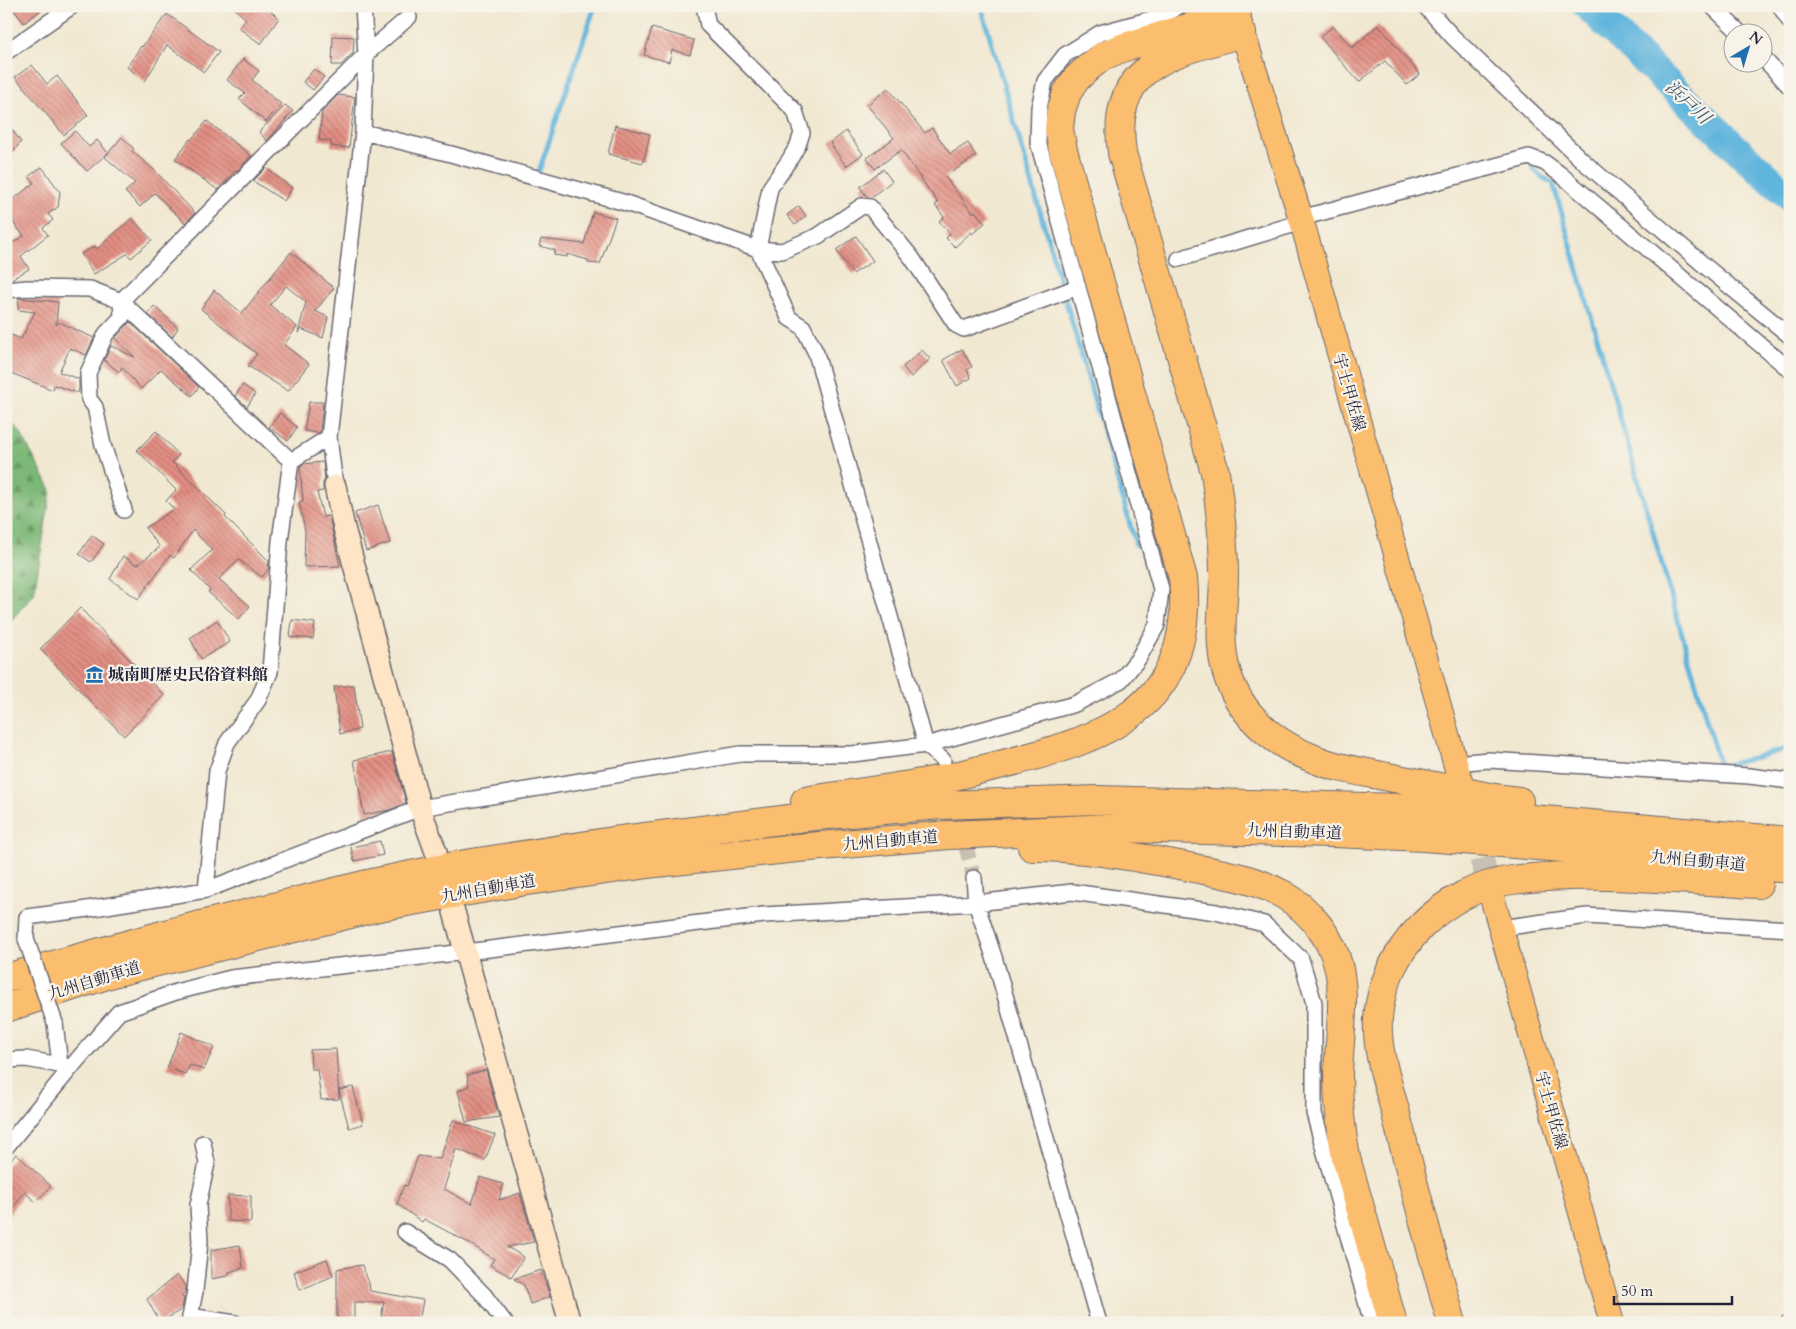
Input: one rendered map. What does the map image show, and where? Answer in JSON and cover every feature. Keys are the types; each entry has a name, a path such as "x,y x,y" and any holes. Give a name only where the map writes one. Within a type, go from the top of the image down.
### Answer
{"highway":[{"path":"1238,18 1171,55 1137,79 1126,95 1120,113 1119,133 1122,153 1215,472 1223,525 1222,647 1225,669 1233,691 1246,712 1264,731 1288,748 1312,759 1338,766 1494,798 1790,831"},
{"path":"448,859 462,853 934,781 1048,753 1088,738 1114,726 1136,709 1155,690 1169,670 1179,648 1184,624 1183,578 1062,150 1059,129 1061,111 1067,93 1076,79 1103,56 1122,48 1238,18"},
{"name":"九州自動車道","path":"6,978 184,928 363,885 448,859 805,817 940,806 1097,800 1404,808 1790,841"},
{"name":"九州自動車道","path":"6,1008 113,973 379,907 520,882 656,863 797,848 949,835 1114,828 1236,830 1424,837 1790,869"},
{"path":"656,863 795,858 948,848 1079,849 1236,876 1262,884 1284,895 1305,909 1320,927 1332,946 1339,966 1343,1008 1338,1074 1346,1158 1393,1323"},
{"path":"1452,1323 1408,1162 1380,1049 1378,1020 1381,995 1389,971 1402,949 1420,928 1440,910 1460,897 1483,887 1511,880 1592,875 1790,885"}],"main road":[{"name":"宇土甲佐線","path":"1238,18 1302,220 1457,771"},
{"name":"宇土甲佐線","path":"1492,897 1612,1323"}],"street":[{"path":"6,52 72,6"},
{"path":"363,6 366,54 363,132 329,437 335,486 344,528 420,808 448,859"},
{"path":"704,6 708,26 795,111 802,133 790,159 770,188 758,249 789,318 803,327 816,353 926,744 944,760"},
{"path":"65,1066 55,1023 26,938 26,917 206,890 420,808 740,754 852,754 926,744 1075,704 1121,680 1138,659 1157,625 1161,589 1038,142 1039,108 1045,81 1065,55 1100,33 1163,16 1179,6"},
{"path":"1425,6 1453,37 1584,162 1790,336"},
{"path":"1712,6 1729,22"},
{"path":"1780,6 1790,22"},
{"path":"124,510 103,445 95,407 89,399 88,373 106,334 122,318 121,301 366,54 408,17"},
{"path":"1774,69 1790,87"},
{"path":"363,132 626,203 758,249 782,251 818,236 862,206 870,207 912,258 956,325 964,329 1078,287"},
{"path":"1179,259 1302,220 1529,156 1546,163 1560,174 1790,370"},
{"path":"6,290 27,288 90,289 121,301 291,461"},
{"path":"206,890 217,771 227,743 258,700 270,672 280,541 291,461 329,437"},
{"path":"1457,771 1489,760 1749,776 1790,781"},
{"path":"974,878 976,903 994,957 1099,1323"},
{"path":"6,1147 65,1066 119,1012 176,992 231,978 466,952 764,915 976,903 1072,892 1216,912 1264,924 1301,959 1314,1004 1314,1113 1372,1323"},
{"path":"454,912 570,1323"},
{"path":"1501,928 1587,916 1790,929"},
{"path":"6,1060 26,1059 65,1066"},
{"path":"203,1143 208,1163 198,1205 200,1242 190,1319 235,1323"},
{"path":"405,1232 450,1260 484,1295 505,1323"}],"green space":[{"path":"6,419 19,430 51,490 34,594 6,626"}],"building":[{"path":"11,6 46,6 24,23"},
{"path":"232,6 264,6 279,18 261,44 239,28 246,19"},
{"path":"167,14 219,52 204,72 167,45 145,81 127,67"},
{"path":"1378,25 1420,74 1407,85 1385,61 1359,82 1320,37 1333,26 1352,48"},
{"path":"652,28 694,40 690,55 672,50 669,62 644,55"},
{"path":"333,36 354,37 353,53 341,65 332,65"},
{"path":"243,59 259,71 252,80 281,104 266,122 239,99 245,93 227,80"},
{"path":"32,65 47,84 57,76 88,115 64,135 15,77"},
{"path":"314,69 324,77 313,90 303,82"},
{"path":"888,88 925,133 932,128 950,154 968,143 976,156 945,177 973,213 975,211 985,223 972,234 971,232 955,247 946,238 950,234 939,221 944,217 935,205 938,203 901,150 875,169 867,158 894,138 867,105"},
{"path":"338,95 355,97 349,148 331,146 331,141 319,140 322,112"},
{"path":"285,105 293,111 267,141 259,132"},
{"path":"6,121 21,142 6,161"},
{"path":"207,121 251,156 218,190 175,159"},
{"path":"615,125 650,134 643,163 608,154"},
{"path":"75,131 89,147 97,140 108,153 87,171 61,143"},
{"path":"846,131 863,154 846,166 830,143"},
{"path":"122,137 134,149 132,151 154,170 195,213 185,223 155,193 140,207 125,192 135,183 105,157"},
{"path":"42,167 60,192 58,207 48,214 53,220 43,228 48,235 21,256 29,269 6,281 6,247 24,236 6,214 6,205 34,183 29,176"},
{"path":"266,168 292,188 284,201 253,181"},
{"path":"883,169 892,181 870,198 867,197 860,187"},
{"path":"799,206 806,216 795,225 787,215"},
{"path":"593,212 616,218 600,264 588,263 588,260 567,254 567,257 554,255 555,250 539,246 541,239 584,244"},
{"path":"132,218 152,240 131,258 127,254 94,274 81,254 95,246 97,249"},
{"path":"856,236 873,261 853,274 836,250"},
{"path":"291,252 334,288 315,311 328,317 323,338 301,329 298,333 306,302 286,286 270,305 297,327 284,345 309,364 288,391 248,366 257,354 201,309 214,290 242,313"},
{"path":"19,298 58,302 56,325 59,322 94,338 86,355 70,348 59,372 79,379 78,393 54,385 53,390 6,371 6,343 9,334 21,339 35,312 18,310"},
{"path":"154,306 178,328 172,337 148,314"},
{"path":"130,322 199,387 192,396 161,369 141,389 122,367 119,372 104,360 111,346 135,357 115,338"},
{"path":"962,349 972,367 967,370 971,378 957,386 943,360"},
{"path":"922,350 930,359 911,377 903,367"},
{"path":"243,385 255,394 247,407 235,396"},
{"path":"309,402 323,402 320,431 318,433 304,431"},
{"path":"280,413 297,427 288,441 269,427"},
{"path":"156,431 179,455 172,462 269,561 268,570 262,577 239,560 219,579 250,606 239,619 208,592 210,590 191,570 212,550 193,530 174,558 170,555 138,599 110,579 123,556 137,565 160,547 145,528 174,509 166,501 176,490 137,450"},
{"path":"323,462 325,479 323,491 317,492 323,517 329,516 340,566 304,567 305,531 299,502 303,501 300,467 303,464"},
{"path":"378,505 390,543 366,551 355,513"},
{"path":"92,535 104,544 91,562 79,554"},
{"path":"80,608 164,695 124,736 40,649"},
{"path":"217,620 230,642 201,659 190,638"},
{"path":"292,620 315,623 313,639 290,637"},
{"path":"354,685 360,729 340,734 334,687"},
{"path":"392,752 406,803 389,810 364,815 354,760"},
{"path":"380,841 383,855 354,861 351,847"},
{"path":"181,1032 214,1047 204,1070 190,1065 185,1074 167,1068"},
{"path":"336,1049 339,1099 321,1100 317,1069 311,1069 310,1050"},
{"path":"486,1070 499,1117 466,1122 458,1091 469,1086 467,1075"},
{"path":"353,1087 363,1124 349,1128 339,1090"},
{"path":"453,1120 495,1135 485,1160 456,1149 444,1189 472,1204 480,1177 503,1184 499,1200 520,1193 534,1242 507,1247 524,1257 511,1277 490,1265 494,1259 424,1219 422,1222 397,1204 404,1185 407,1186 418,1156 440,1159"},
{"path":"16,1154 51,1186 36,1202 24,1192 6,1219 6,1166"},
{"path":"228,1195 251,1196 251,1222 228,1221"},
{"path":"240,1245 243,1268 229,1272 228,1276 211,1279 211,1250"},
{"path":"327,1259 333,1276 300,1290 294,1272"},
{"path":"362,1265 370,1291 423,1300 419,1323 380,1323 384,1302 354,1302 354,1323 337,1323 337,1269"},
{"path":"541,1270 550,1297 530,1304 524,1285 514,1279"},
{"path":"177,1275 186,1286 185,1293 182,1295 184,1299 182,1309 160,1323 147,1299"}],"waterway":[{"path":"539,171 595,6"},
{"path":"981,6 1136,545"},
{"name":"浜戸川","path":"1587,6 1790,197"},
{"path":"1533,169 1553,183 1720,767 1790,748"}],"tunnel":[{"path":"954,800 974,878"},
{"path":"1472,824 1492,897"}],"place":[{"name":"城南町歴史民俗資料館","path":"94,674"}]}
